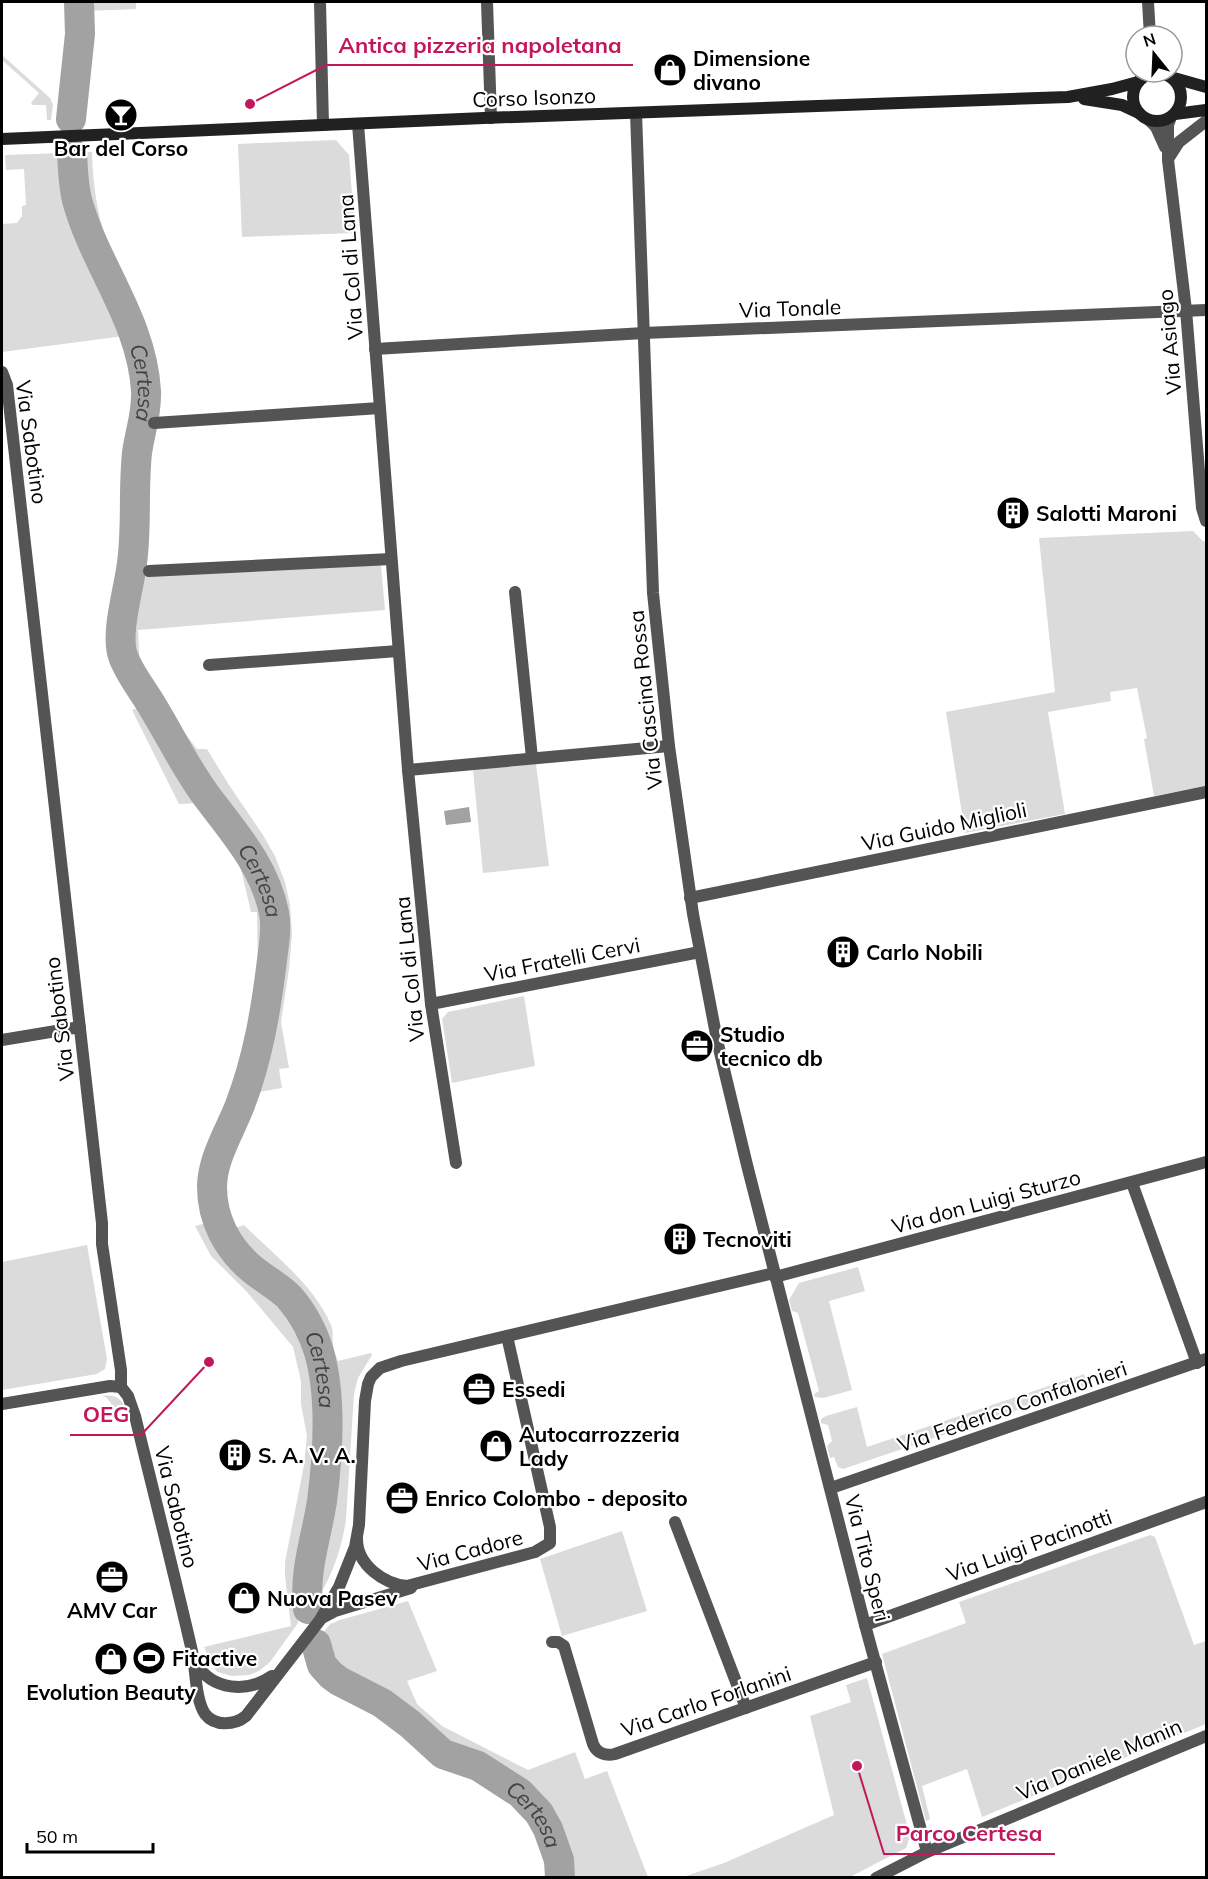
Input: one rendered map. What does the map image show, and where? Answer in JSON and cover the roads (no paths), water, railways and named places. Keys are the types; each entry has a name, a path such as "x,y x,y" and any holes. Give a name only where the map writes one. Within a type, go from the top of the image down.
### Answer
{"street":[{"path":"320,2 323,125"},
{"path":"487,2 491,118"},
{"path":"1148,2 1149,24"},
{"path":"1184,80 1206,87"},
{"name":"Corso Isonzo","path":"2,140 636,112 1068,97 1112,89 1125,84"},
{"path":"1137,84 1134,89 1134,106 1144,116 1160,121 1173,115 1206,110"},
{"path":"1173,115 1182,98 1176,84"},
{"name":"Corso Isonzo","path":"1068,97 1122,105 1144,116"},
{"name":"Via Cascina Rossa","path":"636,112 653,593 669,746 690,898 722,1064 775,1275"},
{"name":"Via Asiago","path":"1173,115 1168,125 1168,160 1186,310 1202,508 1206,521"},
{"name":"Via Asiago","path":"1144,116 1156,127 1162,138 1168,160"},
{"path":"1168,160 1172,150 1179,142 1206,121"},
{"name":"Via Col di Lana","path":"358,124 408,770 431,1004 456,1163"},
{"name":"Via Tonale","path":"375,349 644,333 1206,310"},
{"name":"Via Sabotino","path":"2,372 7,385 102,1223 102,1244 121,1370 121,1387 128,1396 135,1416 192,1654"},
{"path":"154,423 380,408"},
{"path":"149,572 391,559"},
{"path":"515,592 532,758"},
{"path":"208,665 398,651"},
{"path":"408,770 669,746"},
{"name":"Via Guido Miglioli","path":"690,898 1206,792"},
{"name":"Via Fratelli Cervi","path":"431,1004 700,952"},
{"path":"2,1040 80,1027"},
{"name":"Via don Luigi Sturzo","path":"775,1275 1206,1162"},
{"path":"1132,1183 1202,1361"},
{"name":"Via Cadore","path":"507,1336 551,1539 547,1545 535,1552 420,1584 401,1586 382,1578 370,1568 357,1548 365,1401 370,1377 380,1368 507,1336 775,1275"},
{"name":"Via Tito Speri","path":"775,1275 865,1625 927,1852"},
{"name":"Via Federico Confalonieri","path":"831,1488 1202,1361"},
{"path":"2,1404 110,1386 121,1387"},
{"name":"Via Luigi Pacinotti","path":"865,1625 1206,1502"},
{"path":"675,1522 746,1708"},
{"name":"Via Cadore","path":"192,1654 203,1711 209,1718 218,1722 231,1722 246,1716 280,1669 326,1614 351,1557 357,1537"},
{"path":"326,1614 399,1593 420,1584"},
{"name":"Via Carlo Forlanini","path":"552,1642 558,1642 564,1646 593,1744 596,1750 603,1754 615,1754 876,1662"},
{"name":"Via Cadore","path":"192,1654 205,1675 226,1686 245,1687 264,1682 280,1669"},
{"name":"Via Daniele Manin","path":"876,1878 927,1852 1206,1736"}],"waterway":[{"name":"Certesa","path":"71,119 80,34 79,2"},
{"name":"Certesa","path":"72,153 77,200 95,248 136,340 143,365 146,391 136,467 133,549 122,623 123,656 192,775 248,852 264,881 275,919 274,948 256,1052 240,1105 218,1156 212,1187 218,1221 228,1242 243,1261 285,1293 294,1303 314,1337 323,1369 327,1407 326,1465 322,1501 309,1568 308,1609"},
{"name":"Certesa","path":"316,1644 322,1665 339,1681 382,1703 410,1724 443,1754 478,1766 520,1793 539,1813 548,1829 559,1860 560,1878"}],"place":[{"name":"Dimensione divano","path":"670,70"},
{"name":"Antica pizzeria napoletana","path":"250,104"},
{"name":"Bar del Corso","path":"121,115"},
{"name":"Salotti Maroni","path":"1013,513"},
{"name":"Carlo Nobili","path":"843,952"},
{"name":"Studio tecnico db","path":"697,1046"},
{"name":"Tecnoviti","path":"680,1239"},
{"name":"OEG","path":"209,1362"},
{"name":"Essedi","path":"479,1389"},
{"name":"Autocarrozzeria Lady","path":"496,1446"},
{"name":"S. A. V. A.","path":"235,1455"},
{"name":"Enrico Colombo - deposito","path":"402,1498"},
{"name":"AMV Car","path":"112,1577"},
{"name":"Nuova Pasev","path":"244,1598"},
{"name":"Fitactive","path":"149,1658"},
{"name":"Evolution Beauty","path":"111,1659"},
{"name":"Parco Certesa","path":"857,1766"}]}
